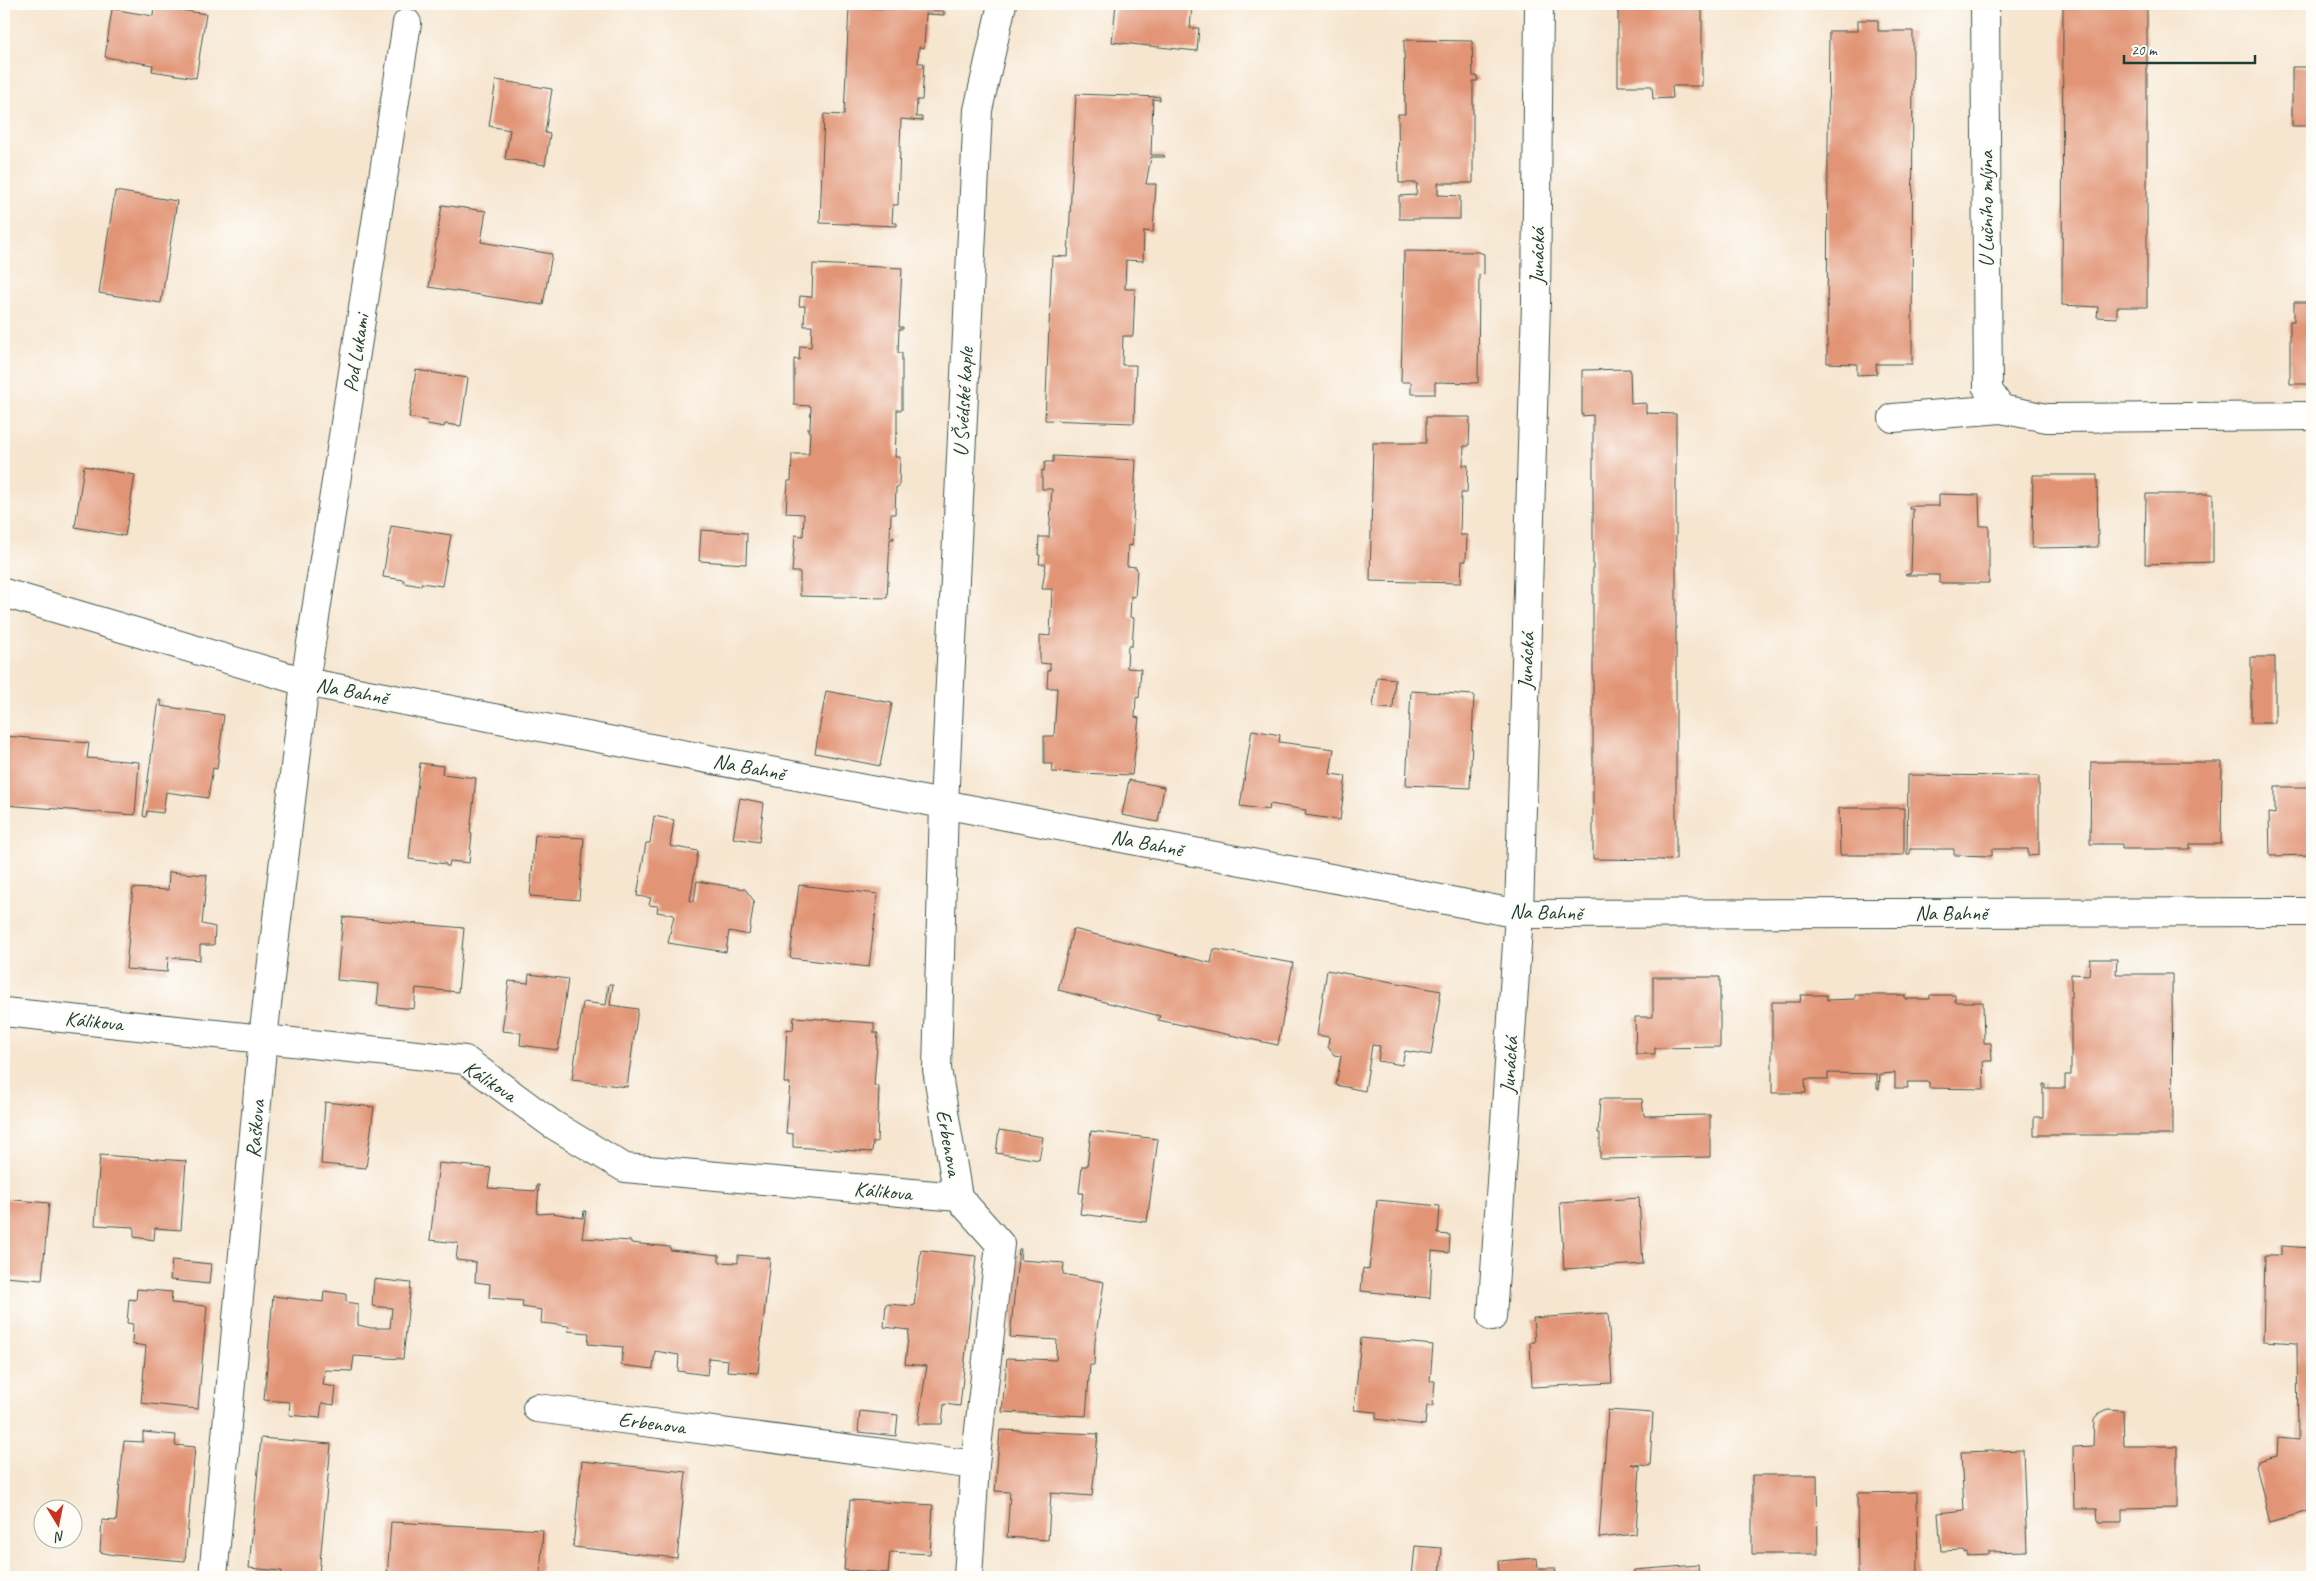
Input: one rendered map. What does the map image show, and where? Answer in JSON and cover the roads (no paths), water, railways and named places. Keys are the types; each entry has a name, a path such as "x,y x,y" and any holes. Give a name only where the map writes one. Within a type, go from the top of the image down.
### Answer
{"street":[{"name":"U Švédské kaple","path":"944,804 978,110 1002,4"},
{"name":"Junácká","path":"1492,1317 1520,914 1536,302 1539,4"},
{"name":"U Lučního mlýna","path":"1985,4 1988,390 2001,409"},
{"name":"Pod Lukami","path":"305,682 408,23"},
{"path":"1893,418 2001,409 2047,418 2312,416"},
{"name":"Na Bahně","path":"4,593 305,682 1520,914 2312,912"},
{"name":"Raškova","path":"213,1577 263,1038 305,682"},
{"name":"Erbenova","path":"944,804 937,1069 958,1197 1000,1244 975,1465 968,1577"},
{"name":"Kálikova","path":"4,1012 465,1060 552,1124 624,1168 958,1197"},
{"name":"Erbenova","path":"537,1408 975,1465"}]}
